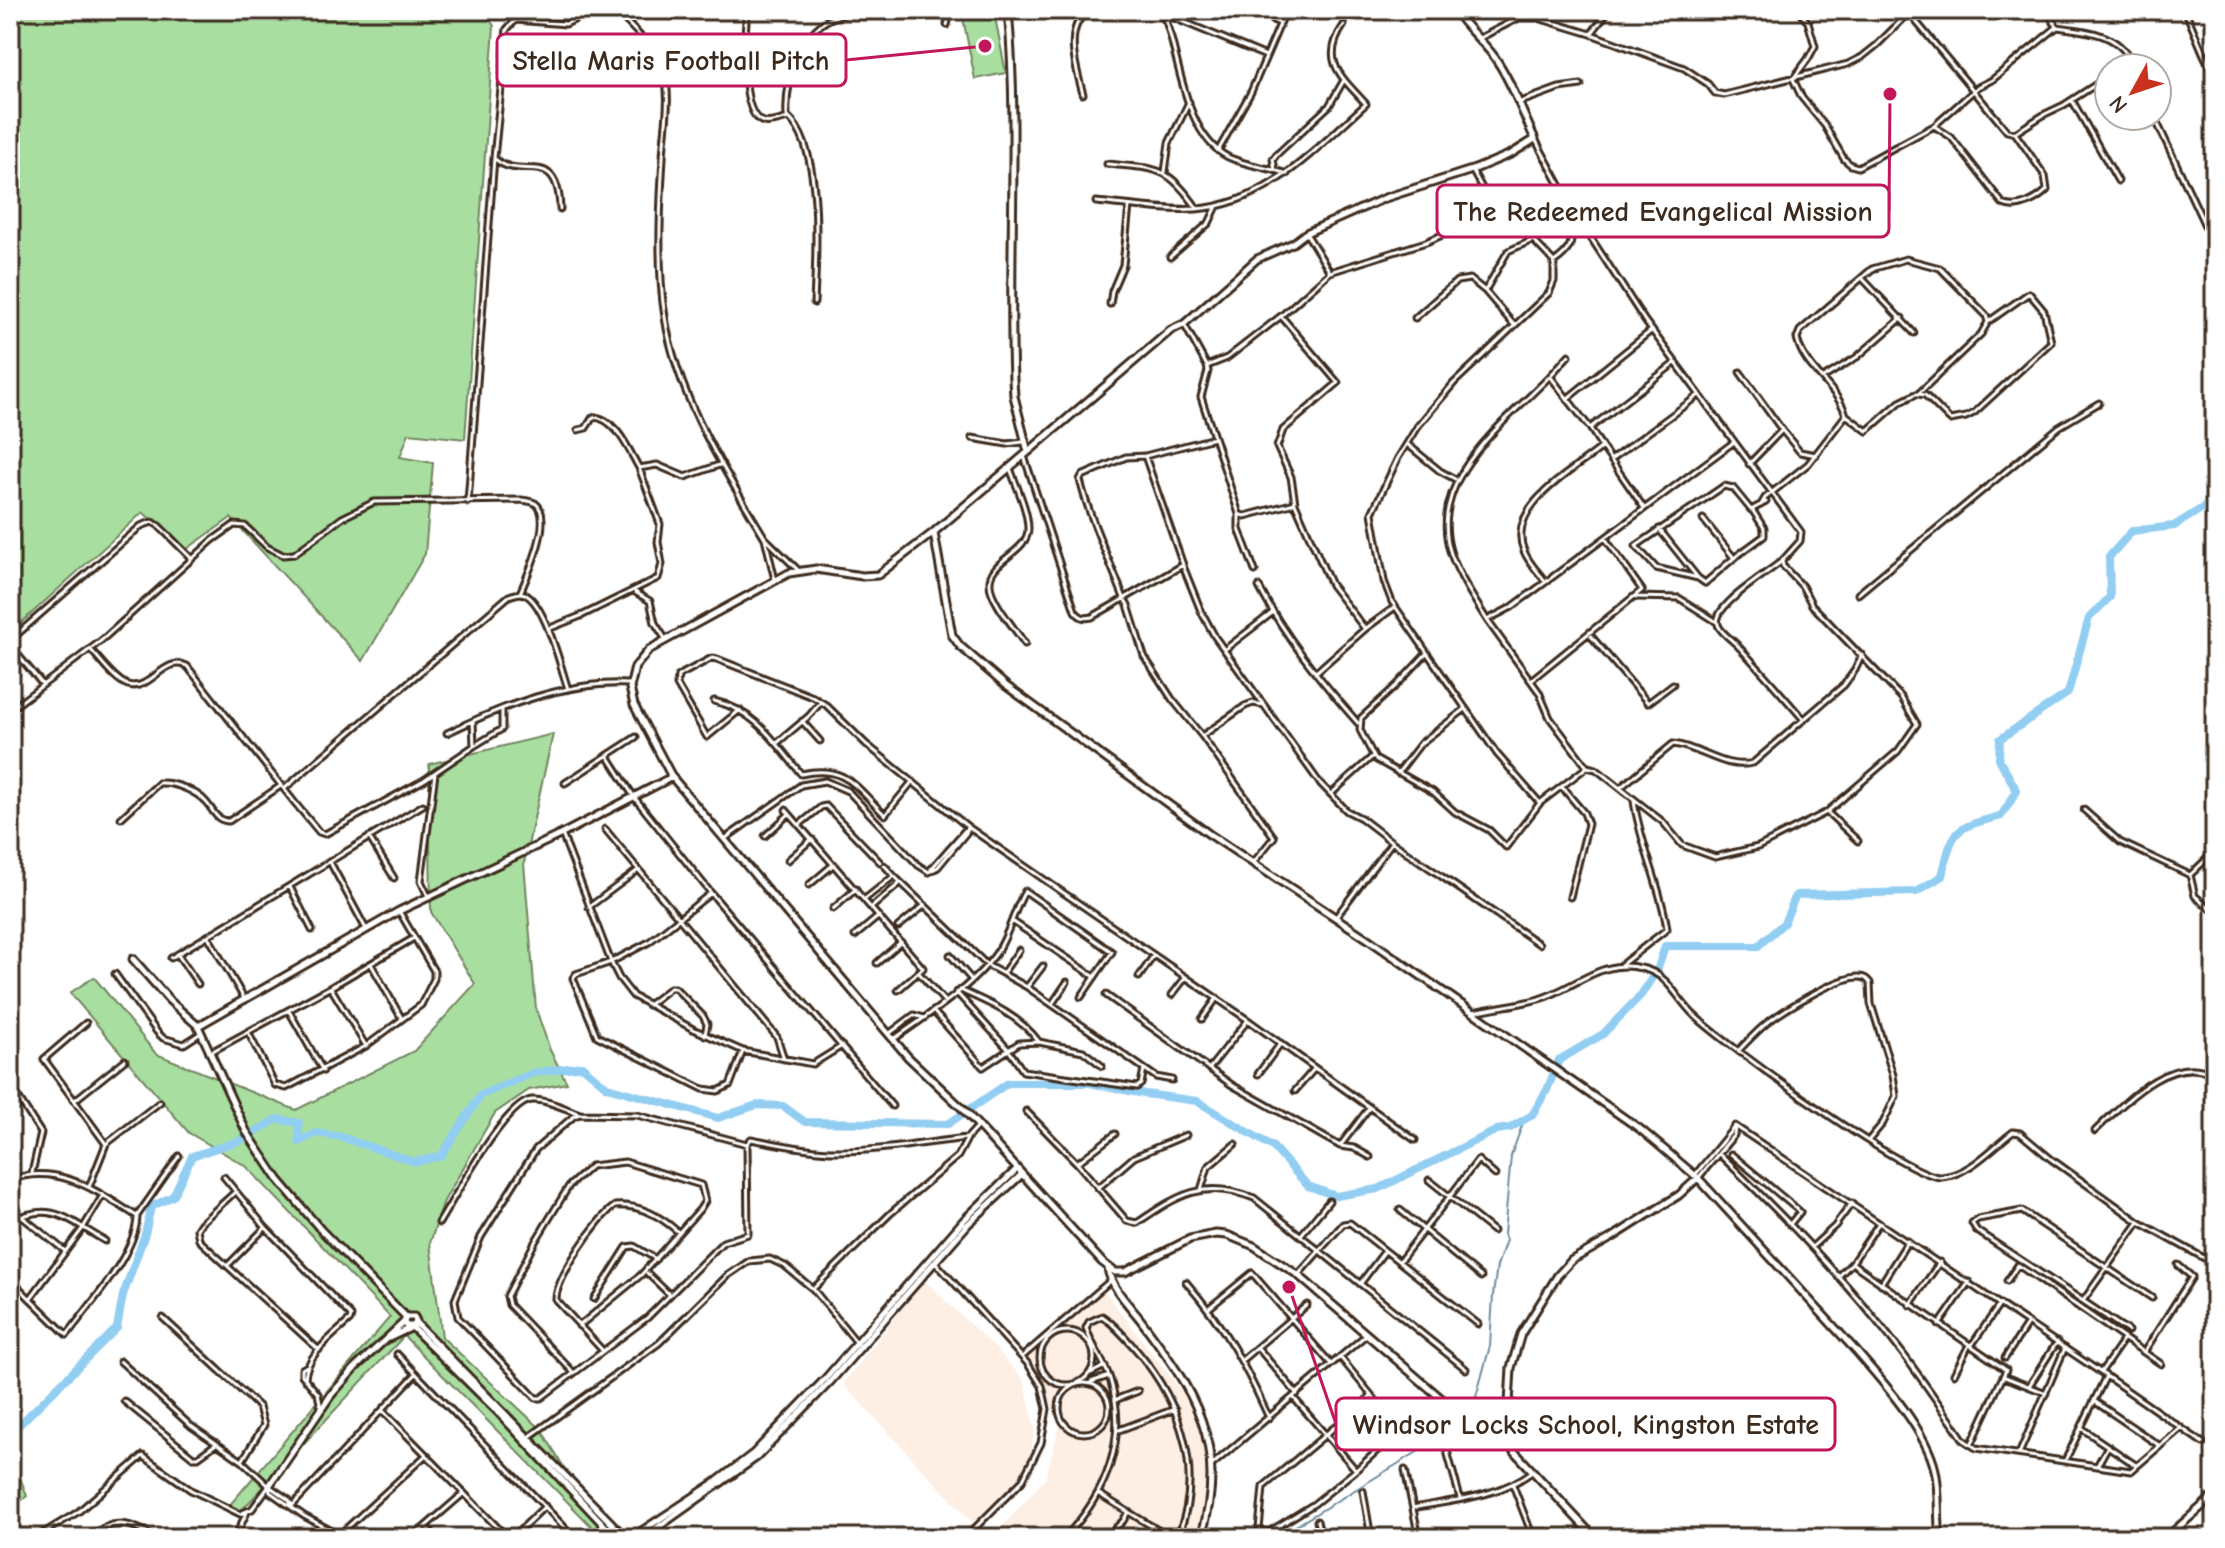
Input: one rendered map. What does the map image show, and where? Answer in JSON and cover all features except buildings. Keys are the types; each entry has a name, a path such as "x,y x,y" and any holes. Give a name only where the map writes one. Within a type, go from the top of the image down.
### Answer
{"street":[{"path":"468,502 494,158 508,25 516,20 566,24 580,17 581,10"},
{"path":"617,10 662,67 667,97 661,226 665,319 678,371 722,464 765,538 798,570"},
{"path":"747,10 743,41 745,77 751,106 756,119 765,123 788,118"},
{"path":"836,10 838,16"},
{"path":"814,303 817,256 815,208 805,146 800,130 788,118 786,98 800,53 818,29 838,16 884,10"},
{"path":"947,25 953,13 960,10"},
{"path":"1008,10 1012,50 1014,396 1027,441 1026,454 1075,611 1081,617 1092,617 1183,565"},
{"path":"1083,94 1077,73 1074,37 1078,21 1089,10"},
{"path":"1156,10 1166,21 1197,125 1218,151 1247,164 1287,174"},
{"path":"1166,21 1174,10"},
{"path":"1248,10 1280,23"},
{"path":"1218,151 1251,92 1286,10"},
{"path":"1455,10 1500,65 1535,139 1578,218 1652,330 1797,525 1802,537 1782,561 1729,603 1717,622"},
{"path":"1591,34 1609,10"},
{"path":"1793,79 1815,46 1813,34 1800,12 1806,10"},
{"path":"2046,10 2057,27"},
{"path":"2185,10 2215,81"},
{"path":"1480,38 1519,18 1529,17 1591,34 1684,68 1708,84 1715,93 1724,95 1793,79 1862,57 1910,12 2007,131 2015,133 2045,176 2047,190 2019,206 2003,204 1951,137 1934,126"},
{"path":"1169,16 1266,56"},
{"path":"1096,202 1197,208 1217,206 1262,191 1287,174 1366,104 1335,66 1332,55 1334,40 1344,25"},
{"path":"1793,79 1802,98 1825,126 1835,145 1851,165 1858,167 1934,126 1973,91 1992,80 2057,27 2100,33 2125,52"},
{"path":"1275,170 1273,159 1276,155 1329,106 1344,80"},
{"path":"1518,103 1559,88 1581,85"},
{"path":"2015,133 2093,86"},
{"path":"2072,100 2118,181"},
{"path":"1165,172 1169,143 1189,102"},
{"path":"2161,132 2215,247"},
{"path":"1122,1273 1108,1268 964,1110 908,1057 672,777 634,705 630,684 632,674 640,659 666,640 798,570 878,575 934,532 1171,330 1184,324 1257,259 1385,198 1472,170 1511,154 1535,139"},
{"path":"494,158 500,163 540,169 550,175 559,187 560,209"},
{"path":"1107,164 1165,172 1179,184 1197,208"},
{"path":"1472,170 1495,212 1513,221 1554,262 1554,281 1549,293 1454,383 1407,443 1372,513 1384,581 1395,607 1497,754 1540,803"},
{"path":"1110,304 1123,265 1129,205"},
{"path":"1170,257 1209,223 1217,206"},
{"path":"1207,366 1227,358 1330,272 1426,242 1495,212"},
{"path":"1554,262 1568,252 1572,243 1571,223 1578,218"},
{"path":"1306,233 1330,272"},
{"path":"1485,291 1508,251 1533,240"},
{"path":"1918,394 1925,395 1950,420 1966,417 2034,361 2051,342 2044,311 2029,293 1988,322 1981,334 1918,394 1900,402 1867,431 1846,415 1843,406 1807,359 1797,338 1800,331 1872,269 1906,259 1940,268 1978,305 1988,322"},
{"path":"1415,318 1457,281 1470,279 1485,291 1514,325"},
{"path":"1863,279 1914,333"},
{"path":"1281,316 1338,383 1283,430 1277,447 1291,477 1295,503 1331,585 1365,629"},
{"path":"1823,378 1857,357 1902,318"},
{"path":"1184,324 1207,366 1201,397 1239,514 1239,529 1255,571"},
{"path":"1568,398 1652,330"},
{"path":"1569,355 1501,425 1455,479 1445,524 1451,552 1462,580 1487,620 1531,680 1550,718 1587,767 1596,769 1663,822 1682,845 1715,857 1758,847 1827,812 1898,751 1917,724 1901,697 1812,605 1807,593 1782,561"},
{"path":"1590,428 1675,363"},
{"path":"1740,372 1798,450 1816,455"},
{"path":"1550,376 1590,428 1644,508"},
{"path":"1610,460 1699,395"},
{"path":"1858,594 2059,427 2099,403"},
{"path":"1753,511 1816,455 1846,415"},
{"path":"548,629 658,578 662,564 659,554 660,524 639,468 624,442 605,419 593,417 586,428 578,430"},
{"path":"1749,464 1782,430"},
{"path":"972,438 1007,444 1027,441"},
{"path":"1214,438 1145,456 1126,457 1082,476 1080,480 1144,656 1274,837 1253,863"},
{"path":"1487,620 1512,607 1734,442"},
{"path":"1407,443 1440,471 1455,479"},
{"path":"1546,582 1522,548 1520,533 1524,519 1532,503 1543,492 1602,447"},
{"path":"1145,456 1201,611 1224,650 1331,795 1347,811 1539,944"},
{"path":"639,468 657,465 685,477 722,464"},
{"path":"1010,468 1028,528 1025,541 992,573 989,582 993,595 1025,644"},
{"path":"1659,529 1705,583 1764,536 1764,528 1753,511 1733,488 1724,486 1659,529 1636,546 1656,568 1698,578"},
{"path":"1761,505 1774,494"},
{"path":"10,710 90,649 234,525 245,526 267,547 283,555 294,554 342,518 374,502 522,500 535,503 540,510 541,530 534,562 520,593"},
{"path":"1239,514 1245,516 1295,503"},
{"path":"1703,519 1734,558"},
{"path":"43,685 13,649 13,638 141,526 152,522 158,525 192,559"},
{"path":"934,532 949,626 960,646 1005,685 1209,834 1336,917 1640,1129 1697,1176 1857,1352 1924,1442 1936,1474 1940,1538"},
{"path":"1531,680 1642,590 1605,537"},
{"path":"765,538 775,580"},
{"path":"1681,575 1688,563"},
{"path":"1259,587 1273,613 1315,673 1358,723 1373,756 1422,784 1455,812 1479,824 1506,847 1540,803 1587,767"},
{"path":"633,592 650,601 655,623 666,640"},
{"path":"121,818 159,783 171,783 195,794 224,822 229,821 283,787 509,596 520,593 530,597 541,611 568,689"},
{"path":"1636,597 1679,598 1717,622 1804,720"},
{"path":"1315,673 1395,607"},
{"path":"1224,650 1273,613"},
{"path":"1589,635 1648,703 1673,684"},
{"path":"90,649 122,682 130,686 137,686 171,664 187,666 319,832 325,834 435,773 502,729 502,708"},
{"path":"1358,723 1427,653"},
{"path":"1620,788 1673,744 1724,762 1753,763 1849,679 1862,655"},
{"path":"740,710 707,737 677,685 678,676 712,658 821,702 866,744 968,827 1217,998 1415,1140"},
{"path":"447,733 502,708 568,689 600,683 630,684"},
{"path":"714,701 740,710 762,726 801,774 827,772 845,777 861,788 885,815 912,782"},
{"path":"776,743 821,702"},
{"path":"1202,736 1245,706 1253,703 1264,705"},
{"path":"1398,773 1421,743 1466,709"},
{"path":"473,721 474,746"},
{"path":"802,721 820,741"},
{"path":"565,783 636,737"},
{"path":"608,756 634,797 711,893 892,1106"},
{"path":"1331,795 1373,756"},
{"path":"429,898 421,881 435,773"},
{"path":"198,1026 399,911 562,834 672,777"},
{"path":"726,838 801,785 825,781 848,791 918,865 929,872 938,867 968,827"},
{"path":"1562,787 1584,813 1588,824 1570,897"},
{"path":"1621,965 1667,929 1663,899 1638,829 1634,801"},
{"path":"171,958 423,805"},
{"path":"799,825 826,806 987,965 1027,987 1144,1069 1161,1079 1172,1080"},
{"path":"2084,810 2120,842 2190,875"},
{"path":"765,836 788,812 872,907 923,968 898,990"},
{"path":"1827,812 1858,841"},
{"path":"605,829 777,1037 784,1059"},
{"path":"562,834 611,962 625,988 648,1005 743,1051 813,1064 842,1046"},
{"path":"369,837 394,878"},
{"path":"788,860 812,839"},
{"path":"1336,917 1392,842"},
{"path":"2190,875 2215,851"},
{"path":"329,861 366,929"},
{"path":"809,885 834,864"},
{"path":"589,907 638,871"},
{"path":"2190,875 2195,896 2215,912"},
{"path":"865,899 894,876"},
{"path":"872,907 901,883"},
{"path":"289,886 312,930"},
{"path":"833,909 856,889"},
{"path":"891,1036 924,1018 987,965 999,949 1025,891 1112,952 1081,997"},
{"path":"711,893 649,942 573,978 597,1036 703,1089 713,1092 730,1085 743,1051"},
{"path":"898,927 925,905"},
{"path":"248,1032 279,1088 286,1088 366,1046 421,1005 434,979 434,971 399,911"},
{"path":"855,936 879,916"},
{"path":"1011,920 1095,977"},
{"path":"209,936 245,1000"},
{"path":"209,1053 414,938"},
{"path":"877,963 901,942"},
{"path":"1003,973 1019,950"},
{"path":"178,954 198,984"},
{"path":"950,955 971,979"},
{"path":"1139,977 1154,955"},
{"path":"133,959 170,1001 198,1026 251,1140 278,1179 321,1230 405,1320 529,1437 629,1538 716,1482 754,1453 858,1344"},
{"path":"371,964 402,1019"},
{"path":"10,969 16,965"},
{"path":"1027,987 1043,966"},
{"path":"1473,1012 1542,998 1610,966 1651,970 1661,975 1692,1014 1739,1050 1903,1163 1939,1178 1967,1168 2013,1132 2020,1133 2139,1222 2215,1261"},
{"path":"918,972 945,1002"},
{"path":"115,974 163,1038 184,1044 201,1033"},
{"path":"1172,995 1186,977"},
{"path":"1739,1050 1766,1024 1795,1004 1832,985 1866,978 1870,983 1871,1004 1893,1075 1896,1096 1883,1123 1868,1141"},
{"path":"1052,1004 1067,982"},
{"path":"331,987 366,1046"},
{"path":"648,1005 670,988 675,988 703,1016 708,1028 705,1035"},
{"path":"958,991 995,1005 1024,1025 1039,1042"},
{"path":"958,991 1008,1049 1021,1070 1137,1087 1144,1069"},
{"path":"1106,995 1232,1085 1340,1146 1354,1148 1370,1157"},
{"path":"1202,1019 1217,998"},
{"path":"289,1010 323,1071"},
{"path":"933,1011 983,1067 1019,1043 1039,1042 1081,1050 1102,1066"},
{"path":"891,1036 914,1015 924,1018"},
{"path":"1209,1069 1248,1020"},
{"path":"86,1023 44,1059 106,1144"},
{"path":"1258,1074 1281,1043"},
{"path":"74,1101 125,1060"},
{"path":"1295,1091 1315,1068"},
{"path":"2095,1131 2144,1085 2180,1070 2208,1071 2215,1076"},
{"path":"10,1077 15,1087 13,1096 29,1112 41,1133 32,1173"},
{"path":"439,1223 499,1125 527,1101 535,1099 580,1114 637,1115 747,1144"},
{"path":"89,1187 106,1144 160,1102"},
{"path":"1340,1146 1369,1108"},
{"path":"1026,1111 1132,1223 1137,1223 1176,1197 1201,1190 1224,1189 1254,1198 1466,1369"},
{"path":"580,1114 568,1120 539,1145 524,1166 474,1252 455,1300 455,1309 462,1323 536,1398 543,1397 647,1318 723,1242 748,1234 747,1144 751,1139 801,1149 865,1151 967,1138"},
{"path":"813,1289 891,1213 958,1156 967,1138 978,1126"},
{"path":"1697,1176 1735,1126"},
{"path":"1500,1436 1508,1421 1511,1368 1521,1334 1558,1275 1572,1260 1679,1195 1719,1154 1734,1135 1735,1126"},
{"path":"1735,1126 1852,1202 2203,1443"},
{"path":"1077,1163 1115,1134"},
{"path":"1098,1188 1134,1157 1186,1135"},
{"path":"1201,1190 1208,1167 1235,1144"},
{"path":"1719,1154 1812,1247 1903,1354 1964,1440 1976,1448 2131,1471 2181,1428"},
{"path":"1731,1154 1800,1212 1790,1224"},
{"path":"10,1279 67,1335 125,1252 137,1226 137,1216 179,1156"},
{"path":"1399,1262 1478,1160 1495,1175"},
{"path":"573,1372 509,1305 507,1296 569,1186 591,1166 625,1162 697,1183 703,1188 703,1205 656,1259 579,1326"},
{"path":"643,1538 757,1457 964,1220 1019,1172"},
{"path":"10,1180 32,1173 54,1175 89,1187 137,1216"},
{"path":"224,1177 266,1228 351,1316 301,1373 318,1394 321,1408"},
{"path":"1429,1180 1493,1231"},
{"path":"1759,1192 1767,1184"},
{"path":"235,1192 197,1229 199,1240 319,1350"},
{"path":"30,1299 83,1228 103,1195"},
{"path":"1301,1235 1329,1201"},
{"path":"1812,1247 1835,1226 1852,1202"},
{"path":"603,1351 557,1302 555,1293 589,1235 607,1211 618,1205 658,1216 678,1231"},
{"path":"1400,1210 1481,1277"},
{"path":"10,1222 31,1212 51,1211 105,1241"},
{"path":"2128,1331 1977,1231 1972,1223 1978,1219 2022,1211 2152,1298"},
{"path":"21,1216 65,1252"},
{"path":"1838,1277 1852,1263 1880,1221"},
{"path":"1298,1275 1347,1222 1478,1324"},
{"path":"2083,1301 2139,1222"},
{"path":"228,1265 266,1228"},
{"path":"1022,1357 1122,1273 1190,1239 1216,1234 1239,1239 1298,1275 1460,1413 1500,1436 1595,1538"},
{"path":"1881,1284 1908,1241"},
{"path":"594,1299 627,1247 634,1246 656,1259"},
{"path":"1360,1284 1385,1251"},
{"path":"529,1437 659,1343 727,1276 749,1261 770,1259 778,1262 813,1289 858,1344"},
{"path":"932,1259 1022,1357 1042,1386 1047,1409 1041,1443 1022,1481 965,1538"},
{"path":"1910,1305 1940,1262"},
{"path":"1852,1263 2006,1370 1971,1445"},
{"path":"2007,1281 2018,1265 2161,1364"},
{"path":"2144,1352 2192,1277 2178,1265"},
{"path":"1108,1268 1114,1286 1181,1377 1207,1435 1212,1465 1211,1492 1201,1538"},
{"path":"645,1271 670,1295"},
{"path":"1209,1308 1252,1273 1332,1365"},
{"path":"1186,1282 1209,1308 1243,1359 1269,1418"},
{"path":"1939,1325 1969,1282"},
{"path":"1954,1374 2000,1304"},
{"path":"1243,1359 1307,1305"},
{"path":"1065,1538 1099,1494 1108,1471 1117,1430 1115,1400 1109,1376 1086,1328 1089,1322 1102,1316 1152,1368 1175,1409 1185,1435 1189,1481 1177,1538"},
{"path":"237,1533 247,1512 295,1452 331,1395 405,1320 414,1317 413,1326"},
{"path":"163,1318 259,1407 263,1415 262,1432 242,1461"},
{"path":"2005,1358 2028,1323"},
{"path":"388,1339 413,1326"},
{"path":"413,1326 616,1538"},
{"path":"1098,1369 1086,1339 1070,1331 1049,1337 1040,1352 1043,1370 1055,1382 1072,1384 1105,1366"},
{"path":"1212,1465 1366,1335"},
{"path":"2101,1372 2125,1339"},
{"path":"2029,1386 2057,1342"},
{"path":"1257,1347 1356,1470"},
{"path":"2019,1454 2065,1348"},
{"path":"397,1354 575,1538"},
{"path":"1087,1376 1094,1355"},
{"path":"1340,1357 1401,1431 1304,1511 1267,1533 1261,1532 1263,1487 1372,1396"},
{"path":"120,1361 191,1426 242,1461 269,1486 270,1492 345,1538"},
{"path":"292,1506 416,1374"},
{"path":"1101,1379 1110,1410 1104,1425 1090,1433 1073,1431 1062,1420 1060,1403 1068,1389 1109,1376"},
{"path":"2003,1376 2046,1393"},
{"path":"2065,1461 2106,1376"},
{"path":"1087,1383 1105,1394"},
{"path":"1115,1400 1138,1391"},
{"path":"318,1394 331,1395"},
{"path":"124,1401 193,1457 198,1457 216,1444"},
{"path":"2094,1401 2160,1446"},
{"path":"1117,1430 1175,1409"},
{"path":"382,1410 510,1538 545,1506"},
{"path":"2081,1428 2137,1466"},
{"path":"2097,1466 2108,1446"},
{"path":"1447,1451 1460,1498"},
{"path":"339,1535 426,1455"},
{"path":"35,1538 78,1512 143,1456 199,1495 240,1514 247,1512"},
{"path":"1405,1470 1419,1538"},
{"path":"1413,1508 1513,1485 1533,1471"},
{"path":"1513,1485 1531,1532 1546,1532 1549,1538"},
{"path":"1363,1491 1371,1538"},
{"path":"412,1538 464,1493"},
{"path":"1099,1494 1171,1538"},
{"path":"2166,1538 2215,1495"},
{"path":"1105,1538 1128,1512"},
{"path":"1317,1521 1321,1538"},
{"path":"88,1538 101,1528 117,1524 133,1526 158,1538"},
{"path":"426,1526 438,1538"},
{"path":"1143,1538 1152,1526"},
{"path":"1203,1531 1212,1538"}],"shaded area":[{"path":"924,1280 1024,1380 1035,1429 1027,1470 973,1523 843,1384"},
{"path":"1102,1288 1188,1400 1208,1453 1200,1537 992,1538 1045,1479 1061,1420 1024,1360"}],"green space":[{"path":"10,10 484,10 494,26 465,439 409,433 400,457 433,463 425,554 363,661 231,518 184,551 143,512 10,633"},
{"path":"994,12 1006,73 975,79 963,18"},
{"path":"553,734 524,863 536,1009 550,1050 567,1083 529,1090 495,1113 444,1201 430,1243 442,1337 541,1429 606,1538 404,1336 240,1512 228,1507 390,1317 246,1166 189,1133 70,993 94,977 156,1054 296,1110 414,1051 475,984 431,912 429,764"},
{"path":"10,1468 18,1472 27,1496 10,1510"}],"waterway":[{"path":"10,1434 117,1328 123,1295 145,1234 151,1207 173,1196 192,1156 239,1141 277,1119 299,1123 299,1142 316,1133 341,1137 415,1162 441,1156 481,1095 533,1073 582,1066 607,1087 718,1118 757,1105 783,1106 805,1122 948,1124 1008,1083 1089,1083 1197,1101 1273,1147 1308,1186 1336,1196 1378,1189 1532,1115 1547,1090 1559,1060 1603,1034 1641,995 1658,968 1665,946 1758,946 1784,923 1796,895 1916,892 1942,876 1949,848 1958,833 1973,824 2001,816 2017,791 1999,759 2000,739 2068,693 2089,618 2110,597 2109,557 2132,531 2174,526 2215,500"},
{"path":"1276,1538 1437,1440 1463,1421 1474,1404 1490,1346 1497,1266 1506,1240 1511,1156 1525,1117"}],"place":[{"name":"Stella Maris Football Pitch","path":"985,46"},
{"name":"The Redeemed Evangelical Mission","path":"1890,94"},
{"name":"Windsor Locks School, Kingston Estate","path":"1289,1287"}]}
